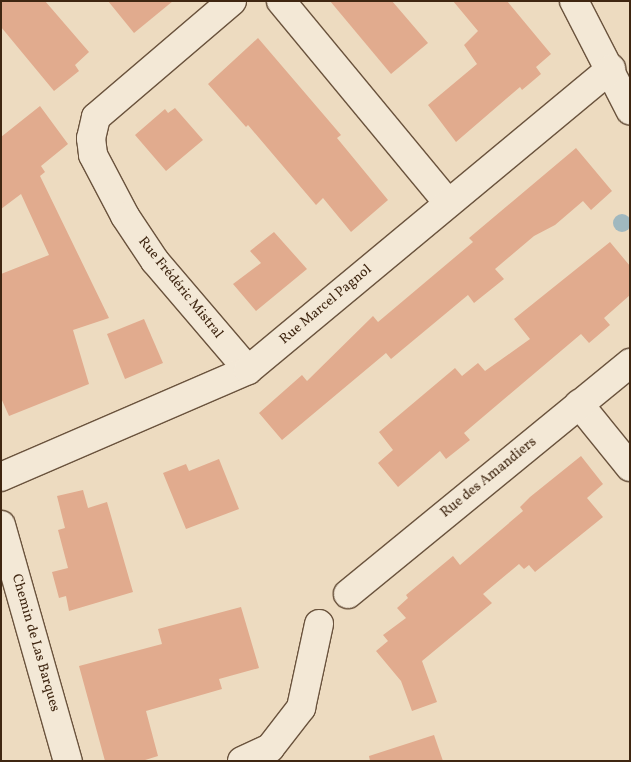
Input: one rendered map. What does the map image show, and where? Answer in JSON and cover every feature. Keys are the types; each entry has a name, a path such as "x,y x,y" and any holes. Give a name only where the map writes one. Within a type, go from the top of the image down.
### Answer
{"street":[{"name":"Rue Frédéric Mistral","path":"232,1 96,116 91,138 94,156 125,216 155,261 248,370"},
{"path":"281,1 447,202"},
{"path":"574,1 611,68 630,110"},
{"name":"Rue Marcel Pagnol","path":"1,477 248,370 447,202 611,68"},
{"name":"Rue des Amandiers","path":"348,594 630,363"},
{"path":"579,404 630,467"},
{"name":"Chemin de Las Barques","path":"1,525 68,761"},
{"path":"242,761 270,748 301,708 319,624"}],"water":[{"path":"618,214 626,214 631,219 629,230 618,232 613,227 613,219"}],"building":[{"path":"1,1 45,1 89,52 75,65 79,71 54,91 1,27"},
{"path":"108,1 173,1 134,33"},
{"path":"330,1 392,1 428,43 391,74"},
{"path":"453,1 507,1 551,54 536,67 541,74 522,90 520,87 456,142 428,105 477,64 464,45 478,31"},
{"path":"258,38 341,135 337,138 388,200 351,232 323,198 316,205 248,125 246,127 208,84"},
{"path":"40,106 68,144 41,166 45,172 40,176 109,318 73,330 89,384 9,416 1,398 1,274 49,255 21,194 1,209 1,137"},
{"path":"175,108 203,140 166,171 135,135 165,109 168,113"},
{"path":"576,148 612,191 591,210 583,201 555,225 534,236 495,269 504,279 474,303 468,295 391,359 386,353 282,440 259,413 302,375 307,381 373,316 378,322 473,242 469,238"},
{"path":"274,232 307,269 256,311 233,284 261,263 250,251"},
{"path":"610,242 630,266 630,295 604,318 610,325 589,343 581,334 464,433 470,440 446,459 440,451 398,487 378,463 393,450 379,432 455,368 462,376 478,363 485,371 530,339 514,319"},
{"path":"144,319 163,363 125,379 107,334"},
{"path":"581,456 603,484 587,498 603,517 535,572 529,565 524,569 519,564 483,594 492,603 422,661 437,702 412,711 401,681 376,651 388,641 383,635 406,618 397,608 408,598 406,595 453,556 460,565 523,511 520,507 530,497"},
{"path":"219,459 239,509 186,529 163,473 186,464 189,471"},
{"path":"83,490 88,508 107,502 133,592 69,611 66,596 59,598 52,572 68,568 58,530 65,528 57,496"},
{"path":"241,607 259,668 219,679 222,689 146,711 158,756 142,761 105,761 79,666 162,644 158,629"},
{"path":"434,735 443,761 370,761 369,756"}]}
